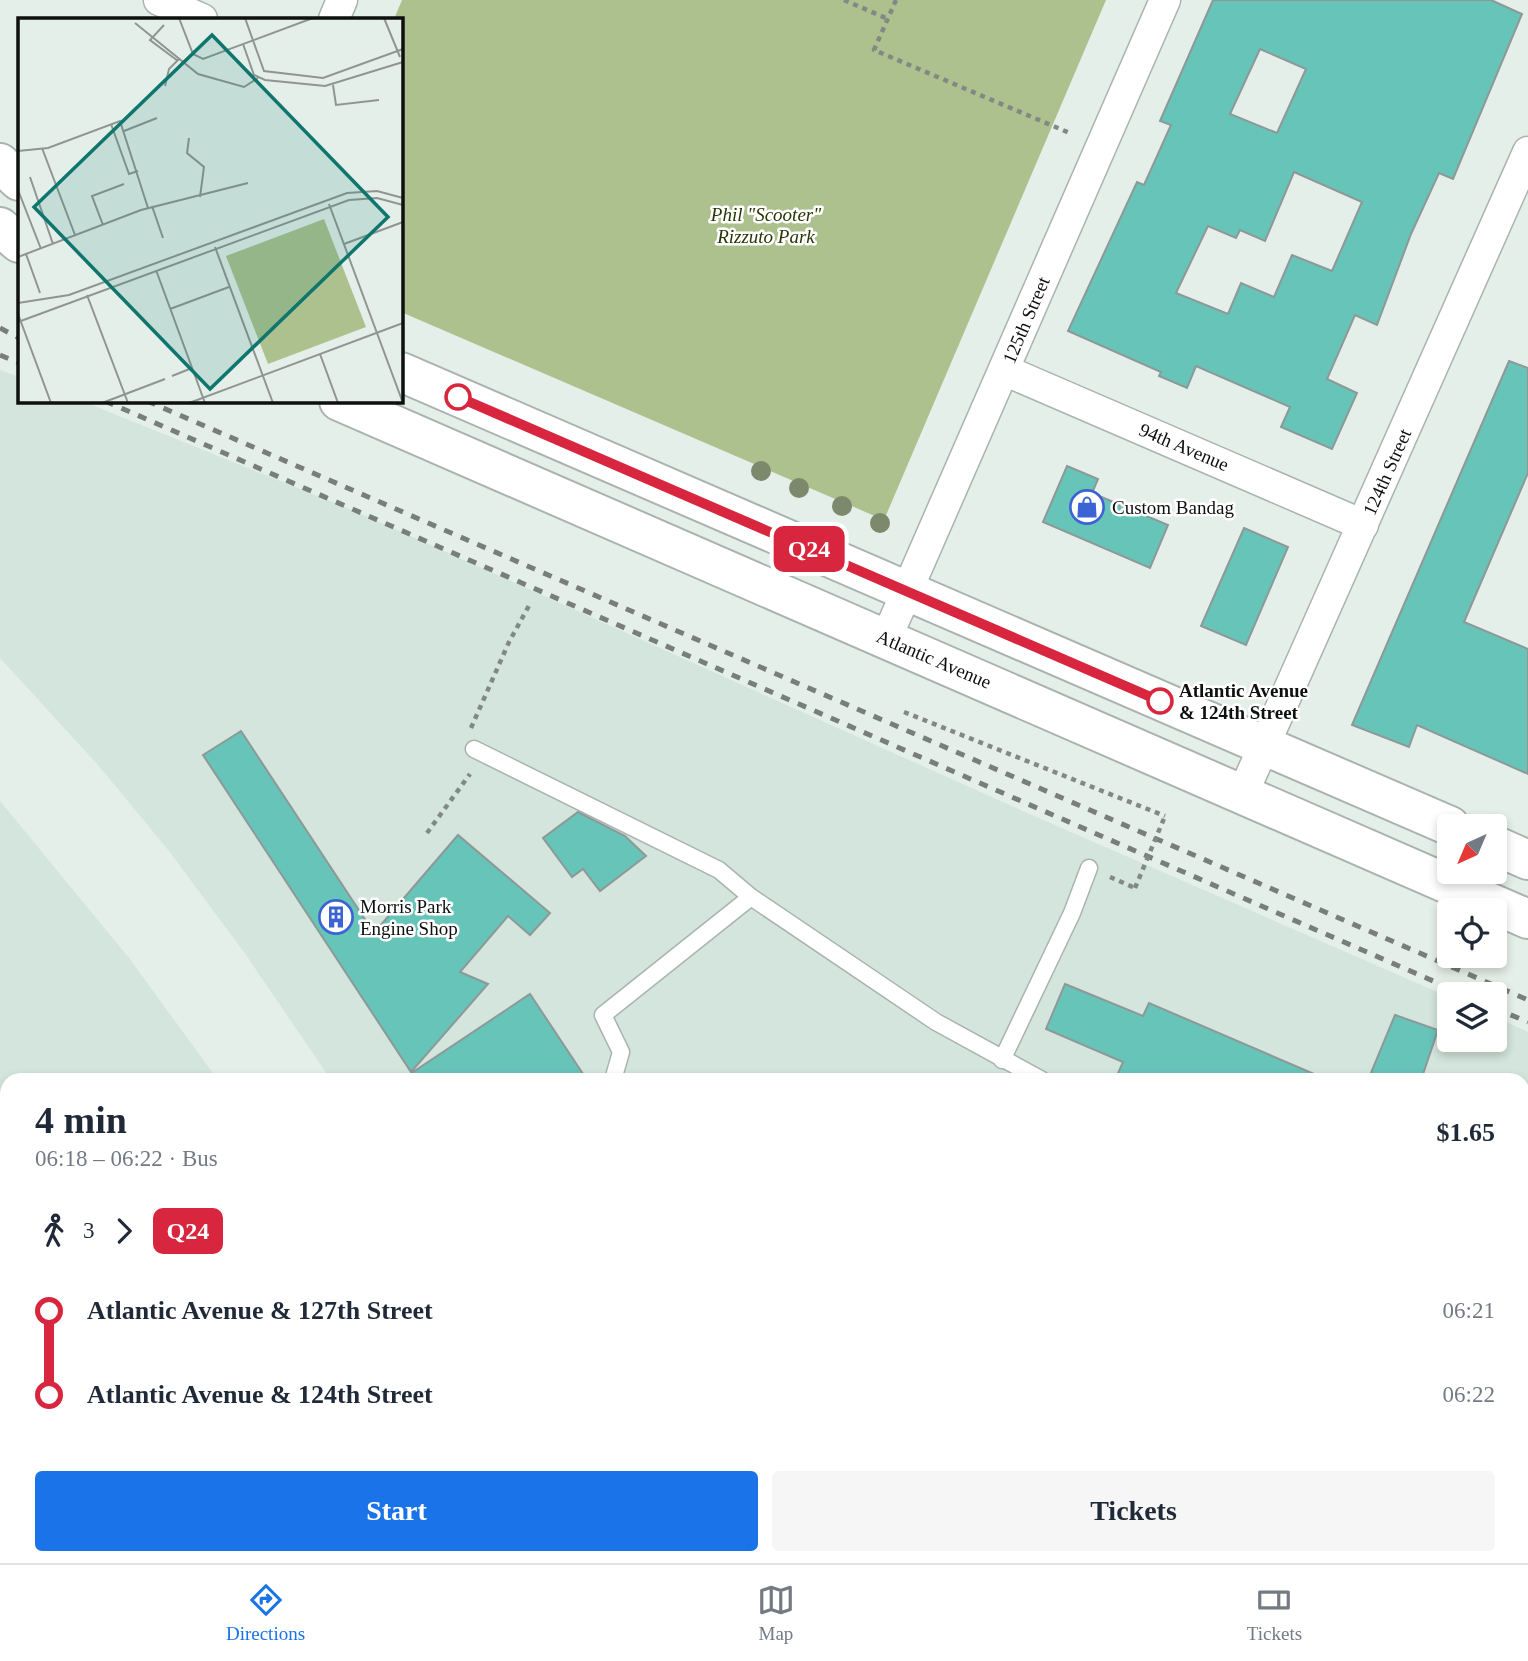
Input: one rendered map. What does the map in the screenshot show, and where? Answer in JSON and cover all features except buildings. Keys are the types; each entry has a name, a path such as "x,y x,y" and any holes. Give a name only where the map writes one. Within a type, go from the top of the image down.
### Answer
{"main road":[{"path":"0,163 18,180"},
{"path":"0,227 18,242"},
{"path":"402,372 1437,820"},
{"name":"Atlantic Avenue","path":"341,402 1528,919"},
{"path":"1507,851 1528,860"}],"street":[{"path":"159,0 200,18"},
{"path":"334,18 342,0"},
{"name":"125th Street","path":"886,639 1165,0"},
{"name":"124th Street","path":"1243,793 1526,163"},
{"name":"94th Avenue","path":"1004,370 1363,525"}],"lane":[{"path":"474,749 719,870 751,897 936,1022 1019,1073"},
{"path":"1002,1060 1072,913 1089,868"},
{"path":"614,1073 621,1052 603,1015 751,897"}],"path":[{"path":"844,0 888,19"},
{"path":"896,0 874,50 1072,134"},
{"path":"522,623 531,602"},
{"path":"904,712 1165,816 1135,888"}],"shaded area":[{"path":"0,370 18,377 18,402 84,402 357,512 1025,812 1437,992 1437,1052 1507,1052 1507,1022 1528,1032 1528,1073 326,1073 246,955 169,851 98,765 0,658"},
{"path":"0,801 129,958 213,1073 0,1073"}],"green space":[{"name":"Phil \"Scooter\" Rizzuto Park","path":"402,0 1106,0 884,520 402,312 402,18 394,18"}],"railway":[{"path":"0,328 18,337"},
{"path":"0,355 18,363"},
{"path":"107,402 1437,983"},
{"path":"149,402 1528,1000"},
{"path":"1507,1013 1528,1022"}],"bus line":[{"name":"Q24","path":"458,397 1160,701"}],"place":[{"name":"Custom Bandag","path":"1087,507"},
{"name":"Atlantic Avenue & 124th Street","path":"1160,701"},
{"name":"Morris Park Engine Shop","path":"336,917"}]}
